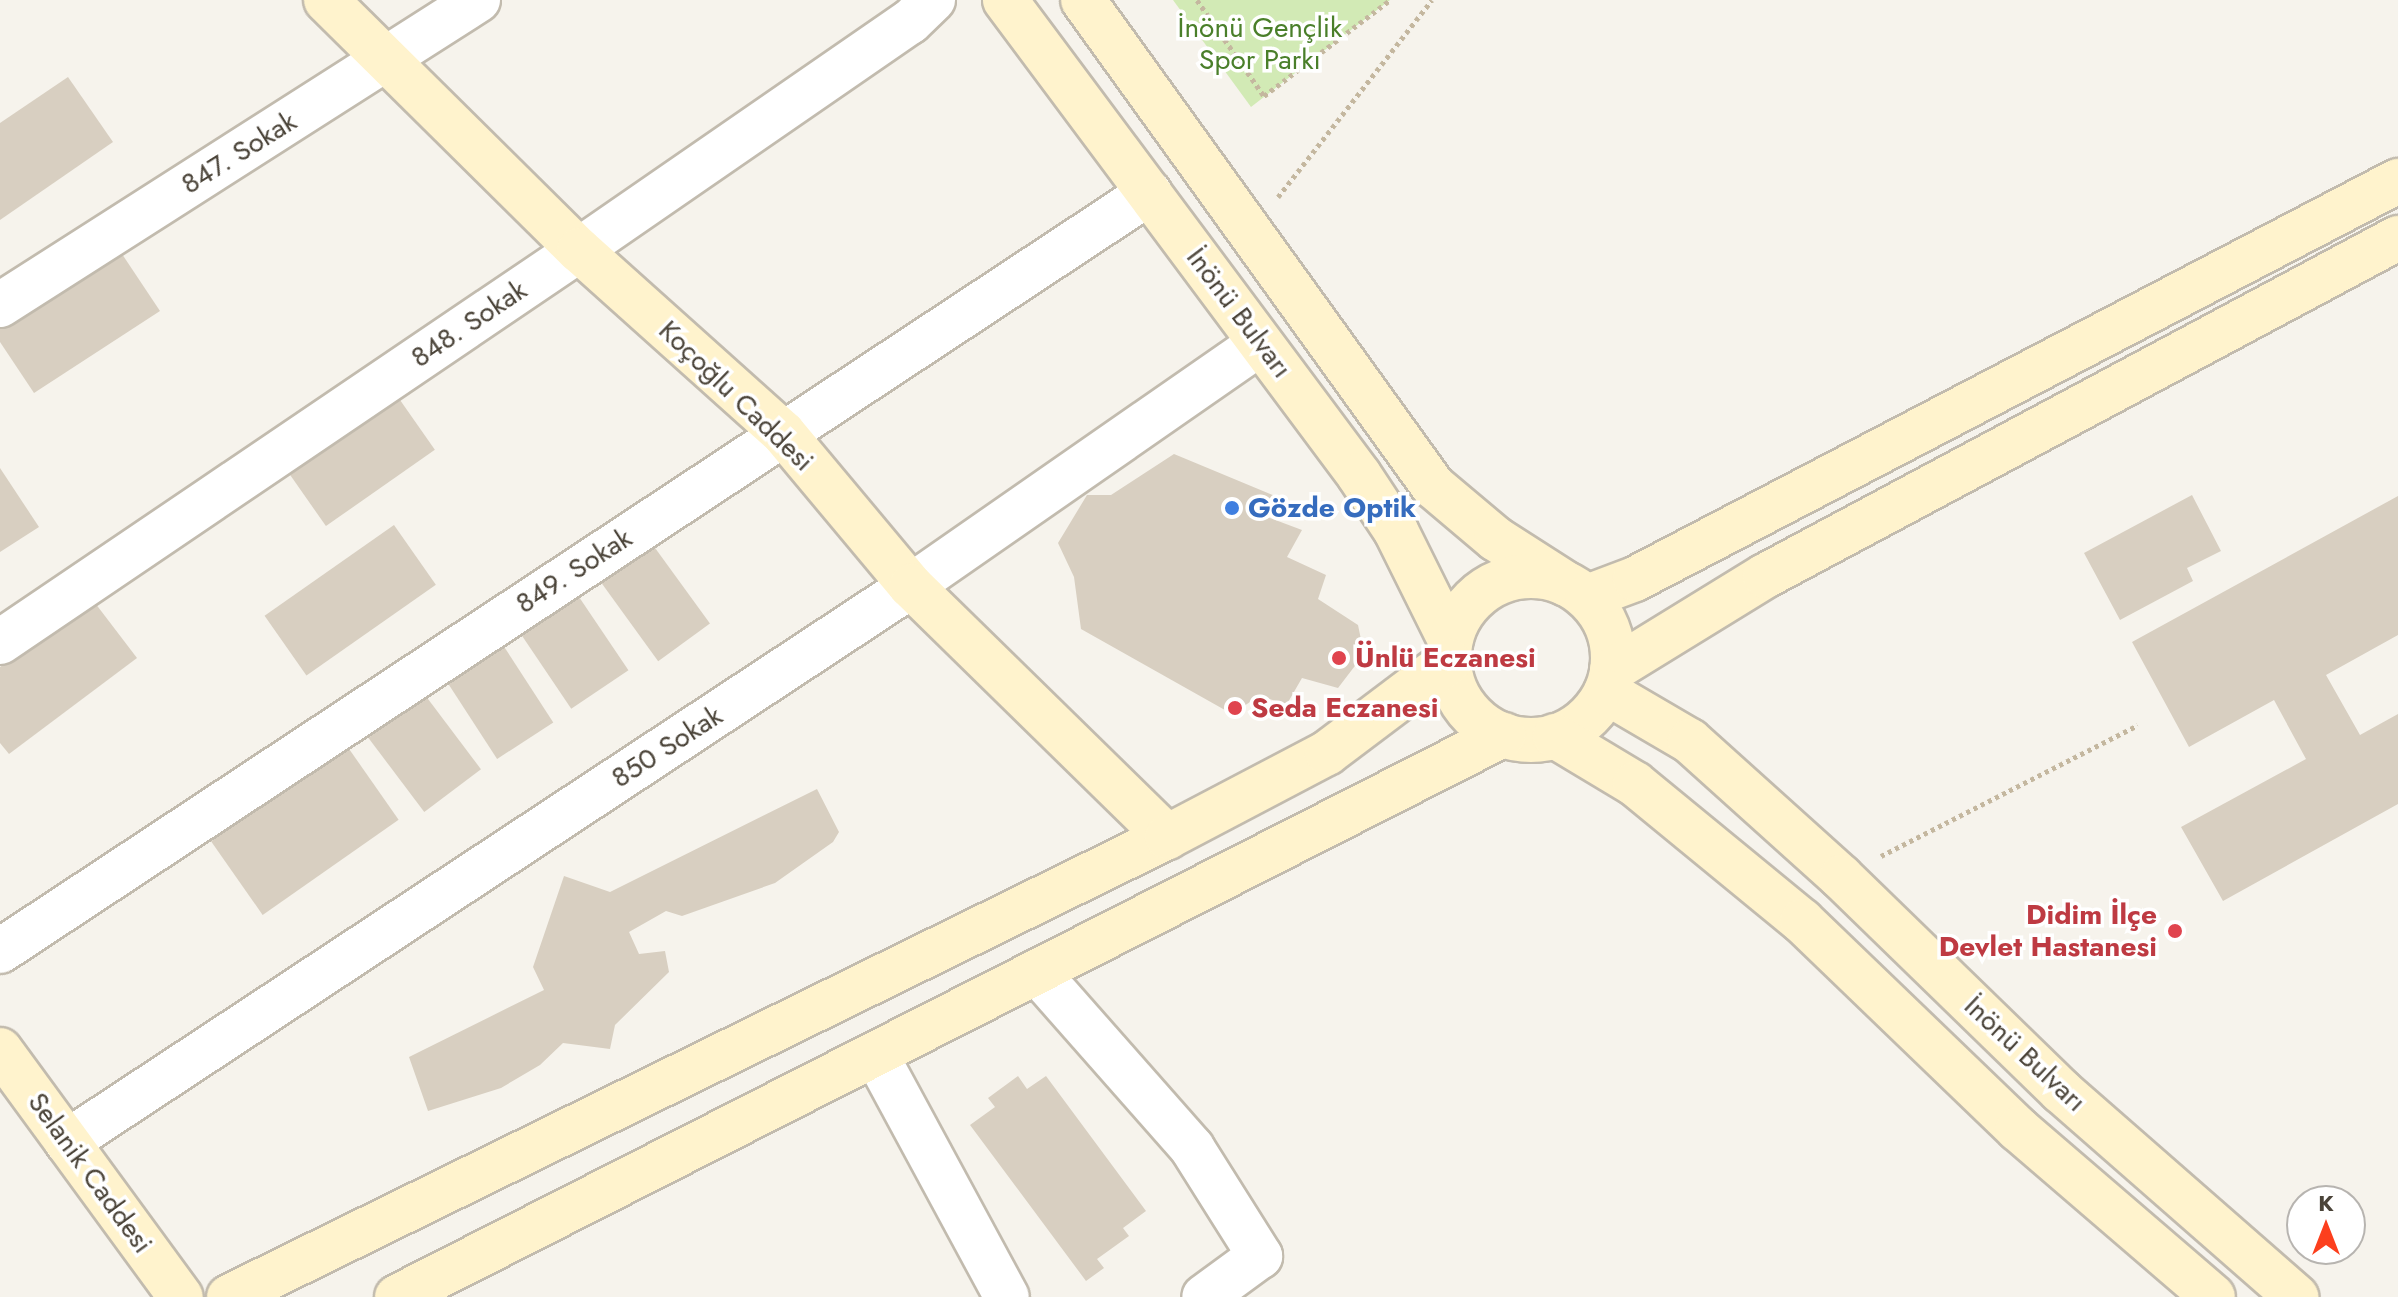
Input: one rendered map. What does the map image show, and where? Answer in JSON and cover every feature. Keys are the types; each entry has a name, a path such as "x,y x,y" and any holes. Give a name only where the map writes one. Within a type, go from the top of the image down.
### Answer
{"main road":[{"name":"Koçoğlu Caddesi","path":"326,0 579,250 783,433 911,586 1167,837"},
{"name":"İnönü Bulvarı","path":"1005,0 1389,520 1450,651"},
{"name":"İnönü Bulvarı","path":"1083,0 1433,486 1496,539 1576,590"},
{"path":"1576,590 1635,579 2398,181"},
{"path":"1450,651 1464,706 1503,735 1528,740 1555,736 1576,727 1609,681 1765,576 2398,238"},
{"path":"229,1297 1167,837 1327,753 1450,651 1473,600 1493,585 1542,576 1576,590 1603,618 1612,643 1609,681"},
{"name":"İnönü Bulvarı","path":"1609,681 1690,741 1841,877 2061,1091 2296,1297"},
{"path":"397,1297 1503,735"},
{"name":"İnönü Bulvarı","path":"1555,736 1635,784 1802,921 2018,1129 2213,1297"},
{"name":"Selanik Caddesi","path":"0,1050 181,1297"}],"street":[{"name":"847. Sokak","path":"0,305 478,0"},
{"name":"848. Sokak","path":"0,642 579,250 910,22 933,0"},
{"name":"849. Sokak","path":"0,951 1149,193"},
{"name":"850 Sokak","path":"67,1142 911,586 1260,343"},
{"path":"1037,972 1192,1148 1260,1256 1204,1297"},
{"path":"876,1055 1007,1297"}],"path":[{"path":"1197,0 1264,96 1390,0"},
{"path":"1250,232 1432,0"},
{"path":"1841,877 2138,725"}],"green space":[{"name":"İnönü Gençlik Spor Parkı","path":"1173,0 1390,0 1251,107"}],"building":[{"path":"68,77 113,142 0,220 0,123"},
{"path":"118,248 160,311 34,393 0,342 0,326"},
{"path":"393,390 435,450 326,526 284,466"},
{"path":"1174,454 1275,496 1267,517 1302,530 1287,557 1326,575 1318,599 1358,625 1364,654 1338,688 1302,678 1287,704 1259,696 1232,714 1081,629 1074,577 1058,543 1087,495 1111,495"},
{"path":"0,468 39,527 0,552"},
{"path":"2192,495 2221,551 2187,568 2193,581 2120,620 2084,553"},
{"path":"2398,496 2398,635 2326,675 2360,735 2398,714 2398,804 2223,901 2181,827 2306,759 2274,700 2189,747 2132,642"},
{"path":"394,525 436,585 306,675 265,616"},
{"path":"650,541 710,624 658,661 598,579"},
{"path":"577,594 628,670 571,709 520,633"},
{"path":"92,599 137,658 9,754 0,743 0,667"},
{"path":"501,642 553,723 497,759 445,678"},
{"path":"425,695 481,769 424,812 368,738"},
{"path":"347,746 399,820 263,915 211,841"},
{"path":"817,789 839,832 833,842 775,883 682,916 666,911 629,932 639,954 665,951 669,972 615,1025 610,1049 563,1043 540,1065 501,1088 428,1111 409,1057 544,990 533,967 564,876 610,892"},
{"path":"1018,1076 1027,1089 1046,1076 1146,1211 1123,1228 1129,1236 1097,1259 1104,1268 1086,1281 970,1125 995,1107 988,1098"}],"place":[{"name":"Gözde Optik","path":"1232,508"},
{"name":"Ünlü Eczanesi","path":"1339,658"},
{"name":"Seda Eczanesi","path":"1235,708"},
{"name":"Didim İlçe Devlet Hastanesi","path":"2175,931"}]}
